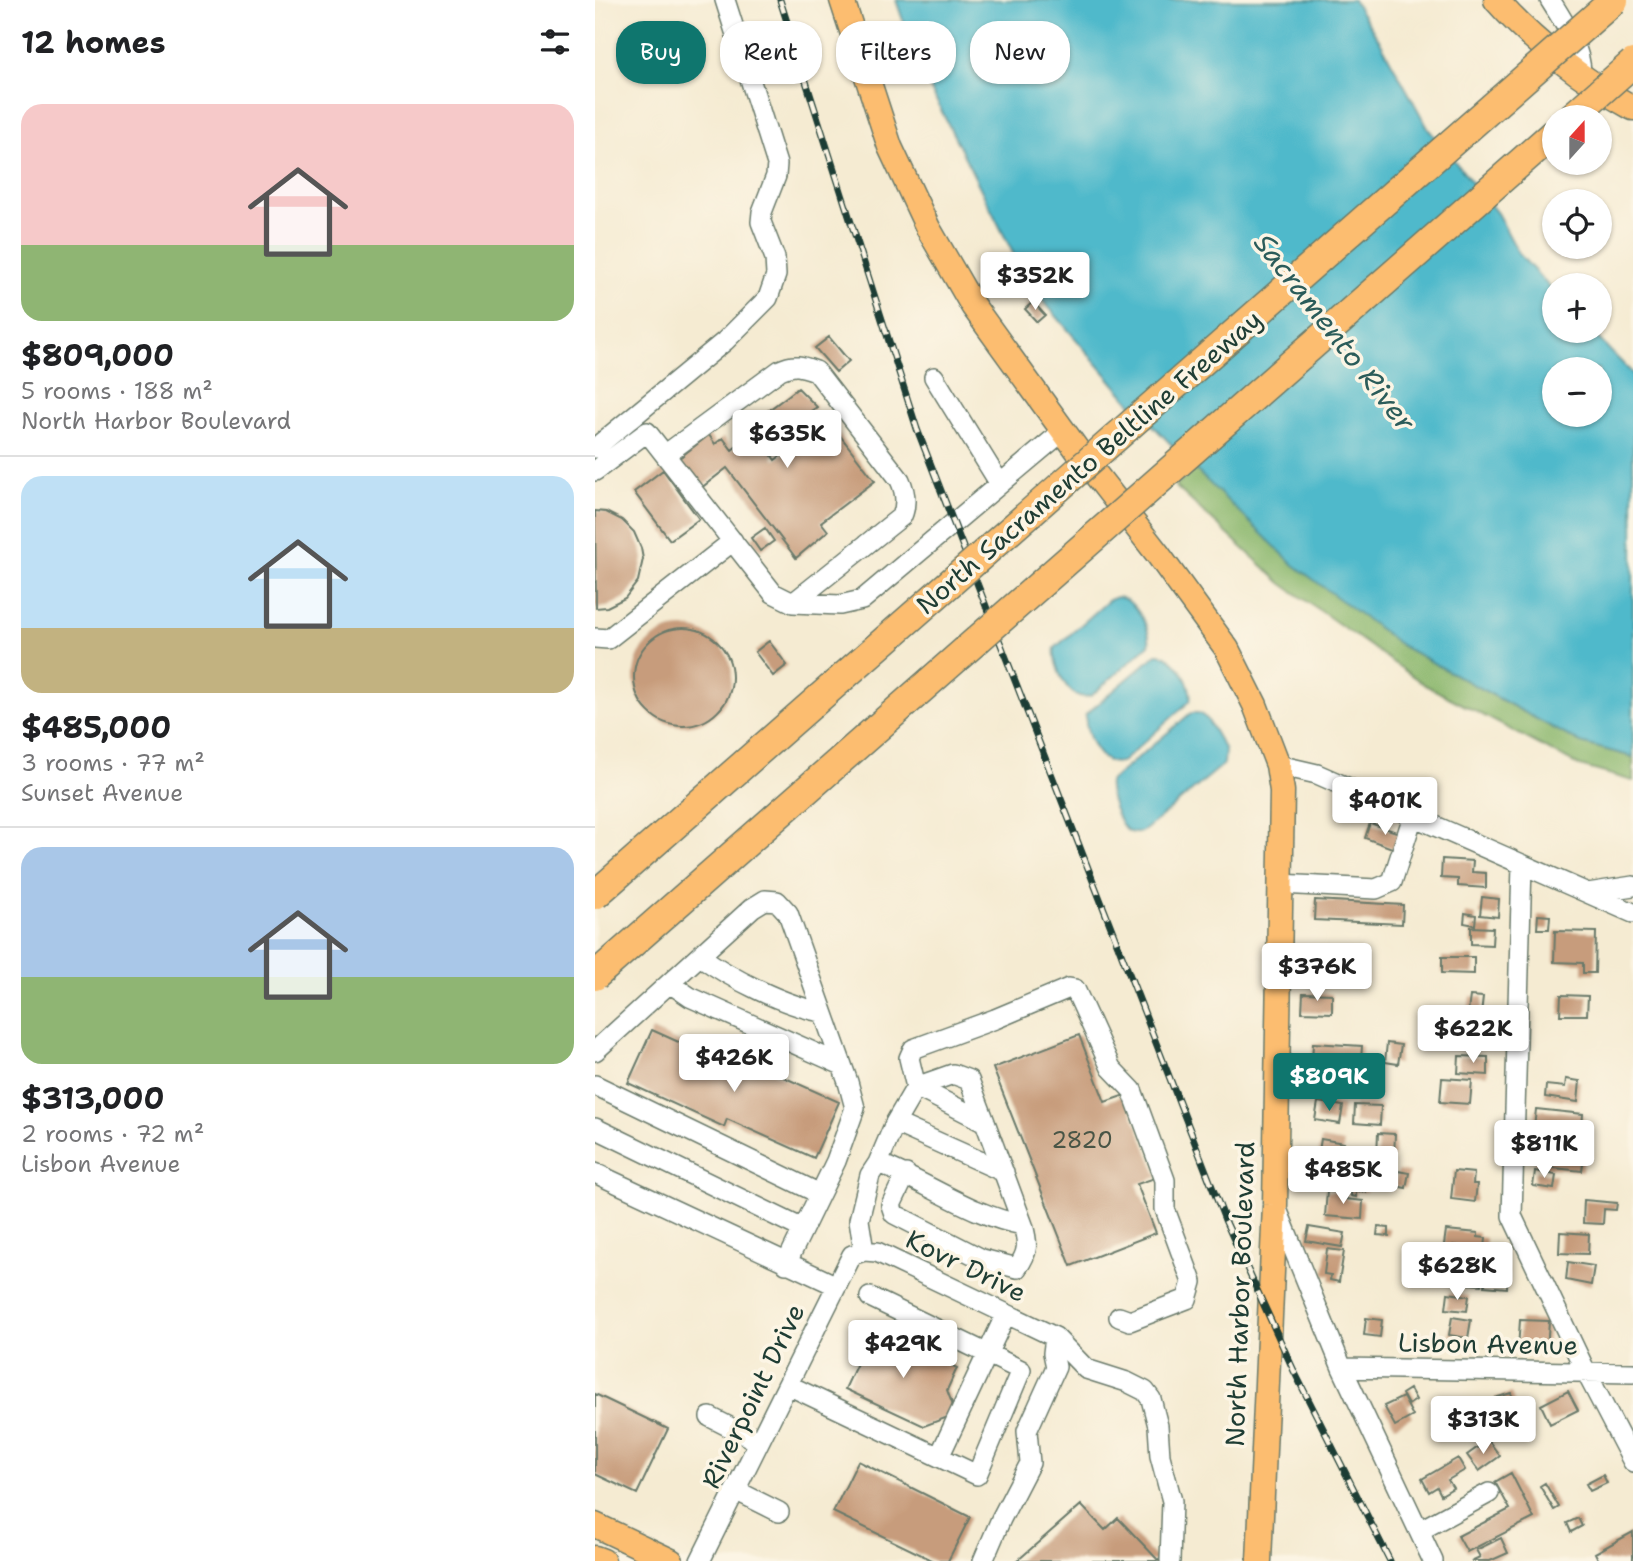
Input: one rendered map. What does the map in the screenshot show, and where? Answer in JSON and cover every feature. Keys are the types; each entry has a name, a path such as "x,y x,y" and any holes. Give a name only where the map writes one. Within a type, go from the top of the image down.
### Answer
{"highway":[{"name":"North Sacramento Beltline Freeway","path":"595,895 1614,0"},
{"path":"1586,105 1633,63"},
{"path":"595,976 1542,144"}],"main road":[{"name":"North Harbor Boulevard","path":"842,0 890,147 928,228 973,306 1227,649 1255,705 1278,765 1282,791 1275,1205 1259,1561"},
{"path":"1496,0 1524,29 1560,59 1633,108"},
{"path":"595,1525 671,1561"},
{"path":"595,1558 603,1561"}],"street":[{"path":"595,448 725,341 761,307 773,289 775,258 761,222 776,176 777,164 725,0"},
{"path":"1550,0 1564,22 1581,59 1581,74"},
{"path":"666,454 780,370 790,365 816,371 900,480 905,490 905,508 902,516 793,603"},
{"path":"934,377 1000,484"},
{"path":"595,471 647,432 773,593 793,603 840,605 862,600 1063,431"},
{"path":"595,638 608,639 733,541"},
{"path":"1278,765 1318,774 1633,913"},
{"path":"1280,884 1376,889 1392,882 1413,816"},
{"path":"1522,865 1513,1216 1586,1372 1633,1462"},
{"path":"1587,893 1633,886"},
{"path":"595,1051 752,908 765,900 776,901 788,914 855,1108 836,1161 786,1264"},
{"path":"701,956 717,968 801,1009 822,1012"},
{"path":"671,984 690,997 842,1065"},
{"path":"985,1122 916,1087 909,1058 913,1049 1069,988 1075,989 1111,1068 1132,1090 1165,1180 1165,1209 1192,1282 1187,1299 1130,1321 1119,1317"},
{"path":"858,1253 859,1220 870,1175 895,1123 916,1087 953,1074 969,1080 1023,1225 1028,1243 1026,1256 1017,1268 982,1259 894,1214 891,1205 906,1174"},
{"path":"595,1085 820,1194"},
{"path":"895,1123 1004,1172"},
{"path":"595,1128 803,1229"},
{"path":"878,1163 906,1174 999,1221 1023,1225"},
{"path":"595,1173 837,1286"},
{"path":"1275,1205 1342,1368 1433,1561"},
{"name":"Kovr Drive","path":"858,1253 877,1252 1055,1337"},
{"name":"Riverpoint Drive","path":"700,1561 837,1286 858,1253"},
{"path":"788,1385 977,1475 1021,1370 870,1297"},
{"path":"939,1457 1006,1314"},
{"path":"983,1561 1000,1519 1030,1463 1027,1432 1056,1367 1053,1353 1055,1337"},
{"path":"1055,1337 1086,1369 1128,1382 1145,1391 1151,1399 1158,1426 1160,1456 1172,1500 1170,1561"},
{"name":"Lisbon Avenue","path":"1342,1368 1633,1373"},
{"path":"710,1416 759,1442"},
{"path":"735,1490 779,1511"},
{"path":"1419,1531 1489,1493"}],"green space":[{"path":"1206,460 1402,646 1581,743 1633,757 1633,781 1580,766 1425,685 1281,583 1175,486"}],"water":[{"name":"Sacramento River","path":"896,0 1353,0 1381,43 1429,130 1497,213 1519,254 1542,279 1542,343 1603,343 1633,374 1633,757 1581,743 1402,646 1294,565 1128,400 1028,283 928,84 956,84 956,21 903,21"},
{"path":"1117,597 1130,603 1140,615 1148,631 1149,645 1092,695 1076,695 1059,673 1055,648 1109,600"},
{"path":"1157,654 1170,659 1181,671 1189,687 1190,701 1123,761 1107,761 1090,739 1086,714"},
{"path":"1191,713 1199,713 1207,719 1225,750 1224,764 1145,830 1137,833 1128,831 1114,808 1109,782"}],"building":[{"path":"1033,302 1045,315 1037,322 1025,309"},
{"path":"829,337 849,361 836,372 815,348"},
{"path":"798,388 817,407 811,411 819,422 772,456 775,460 828,420 875,481 821,522 828,531 796,558 727,468 701,488 678,459 709,435 715,444 723,438 732,450 748,437 733,417 739,413 749,425"},
{"path":"663,470 699,519 670,540 634,492"},
{"path":"595,511 606,512 622,520 634,532 643,559 638,581 625,598 607,607 596,608"},
{"path":"765,528 774,541 760,551 751,538"},
{"path":"683,628 710,636 724,650 732,677 724,704 710,718 683,726 656,718 642,704 634,677 642,650 656,636"},
{"path":"769,641 787,665 773,676 755,652"},
{"path":"1370,823 1405,835 1400,851 1365,838"},
{"path":"1442,859 1473,861 1472,872 1486,873 1486,888 1458,886 1458,879 1441,878"},
{"path":"1482,897 1499,899 1498,917 1480,915"},
{"path":"1315,900 1403,905 1402,924 1314,920"},
{"path":"1465,913 1476,915 1475,925 1464,923"},
{"path":"1538,915 1550,916 1549,929 1537,929"},
{"path":"1471,927 1493,928 1492,945 1471,944"},
{"path":"1555,931 1596,932 1595,973 1583,973 1583,963 1554,962"},
{"path":"1442,957 1474,957 1474,974 1442,973"},
{"path":"1303,993 1332,994 1332,1013 1302,1012"},
{"path":"1561,995 1588,996 1587,1015 1560,1015"},
{"path":"1470,996 1483,997 1481,1014 1468,1012"},
{"path":"1476,1018 1491,1021 1489,1039 1473,1037"},
{"path":"652,1030 736,1068 741,1058 839,1102 814,1158 727,1119 724,1127 628,1083"},
{"path":"1079,1035 1105,1102 1125,1095 1158,1177 1137,1184 1156,1233 1071,1266 993,1068"},
{"path":"1313,1043 1362,1046 1361,1060 1349,1059 1349,1064 1312,1062"},
{"path":"1387,1043 1401,1045 1398,1064 1385,1062"},
{"path":"1459,1056 1488,1057 1488,1075 1458,1073"},
{"path":"1442,1078 1472,1080 1470,1104 1440,1102"},
{"path":"1566,1079 1580,1081 1578,1102 1545,1097 1546,1085 1565,1087"},
{"path":"1318,1102 1343,1106 1340,1124 1315,1120"},
{"path":"1355,1105 1381,1106 1380,1125 1354,1123"},
{"path":"1536,1109 1583,1114 1581,1139 1568,1138 1569,1132 1534,1129"},
{"path":"1378,1133 1395,1134 1394,1157 1377,1156"},
{"path":"1321,1139 1344,1143 1341,1162 1318,1157"},
{"path":"1538,1139 1574,1143 1573,1156 1584,1157 1582,1171 1535,1166"},
{"path":"1320,1164 1345,1164 1344,1180 1319,1179"},
{"path":"1398,1171 1409,1173 1406,1188 1395,1186"},
{"path":"1454,1171 1474,1173 1473,1184 1477,1184 1475,1202 1451,1199"},
{"path":"1535,1171 1556,1175 1554,1189 1533,1186"},
{"path":"1352,1184 1367,1186 1366,1192 1356,1191 1356,1197 1351,1196"},
{"path":"1327,1191 1346,1192 1346,1199 1363,1201 1362,1219 1325,1216"},
{"path":"1584,1200 1617,1203 1616,1210 1604,1209 1603,1224 1583,1223"},
{"path":"1309,1227 1345,1233 1342,1247 1306,1241"},
{"path":"1378,1227 1389,1228 1389,1236 1377,1235"},
{"path":"1446,1230 1478,1233 1478,1237 1486,1238 1485,1249 1453,1245 1452,1253 1443,1252"},
{"path":"1560,1232 1589,1234 1588,1254 1559,1253"},
{"path":"1327,1249 1344,1251 1339,1282 1330,1280 1331,1275 1324,1274"},
{"path":"1568,1262 1594,1266 1591,1285 1566,1280"},
{"path":"1486,1268 1508,1269 1507,1288 1485,1286"},
{"path":"1470,1271 1483,1273 1482,1285 1469,1284"},
{"path":"1448,1293 1469,1296 1467,1311 1446,1309"},
{"path":"1452,1317 1471,1320 1468,1338 1449,1335"},
{"path":"1366,1318 1382,1320 1380,1337 1364,1335"},
{"path":"1520,1320 1549,1321 1547,1351 1518,1349"},
{"path":"873,1329 957,1368 947,1390 953,1406 948,1417 924,1426 845,1389"},
{"path":"1410,1389 1416,1400 1408,1405 1402,1394"},
{"path":"1568,1391 1578,1410 1550,1424 1541,1405"},
{"path":"1511,1393 1519,1416 1503,1421 1495,1398"},
{"path":"595,1394 668,1429 637,1494 595,1474"},
{"path":"1403,1397 1413,1416 1395,1426 1384,1406"},
{"path":"1488,1440 1500,1456 1479,1471 1467,1455"},
{"path":"1458,1458 1465,1470 1448,1480 1453,1488 1441,1495 1437,1487 1429,1492 1422,1479"},
{"path":"858,1461 970,1517 948,1561 934,1561 833,1512"},
{"path":"1511,1473 1534,1518 1467,1552 1458,1536 1510,1509 1495,1482"},
{"path":"1603,1475 1607,1483 1590,1491 1586,1484"},
{"path":"1545,1483 1559,1507 1554,1510 1540,1486"},
{"path":"1081,1505 1105,1530 1118,1518 1159,1561 1017,1561"},
{"path":"1578,1518 1582,1526 1571,1532 1567,1523"},
{"path":"1633,1532 1633,1561 1599,1561 1595,1553"},
{"path":"1501,1538 1508,1553 1490,1561 1471,1561 1480,1557 1476,1550"}],"railway":[{"path":"780,0 917,429 1225,1220 1294,1371 1390,1561"}]}
